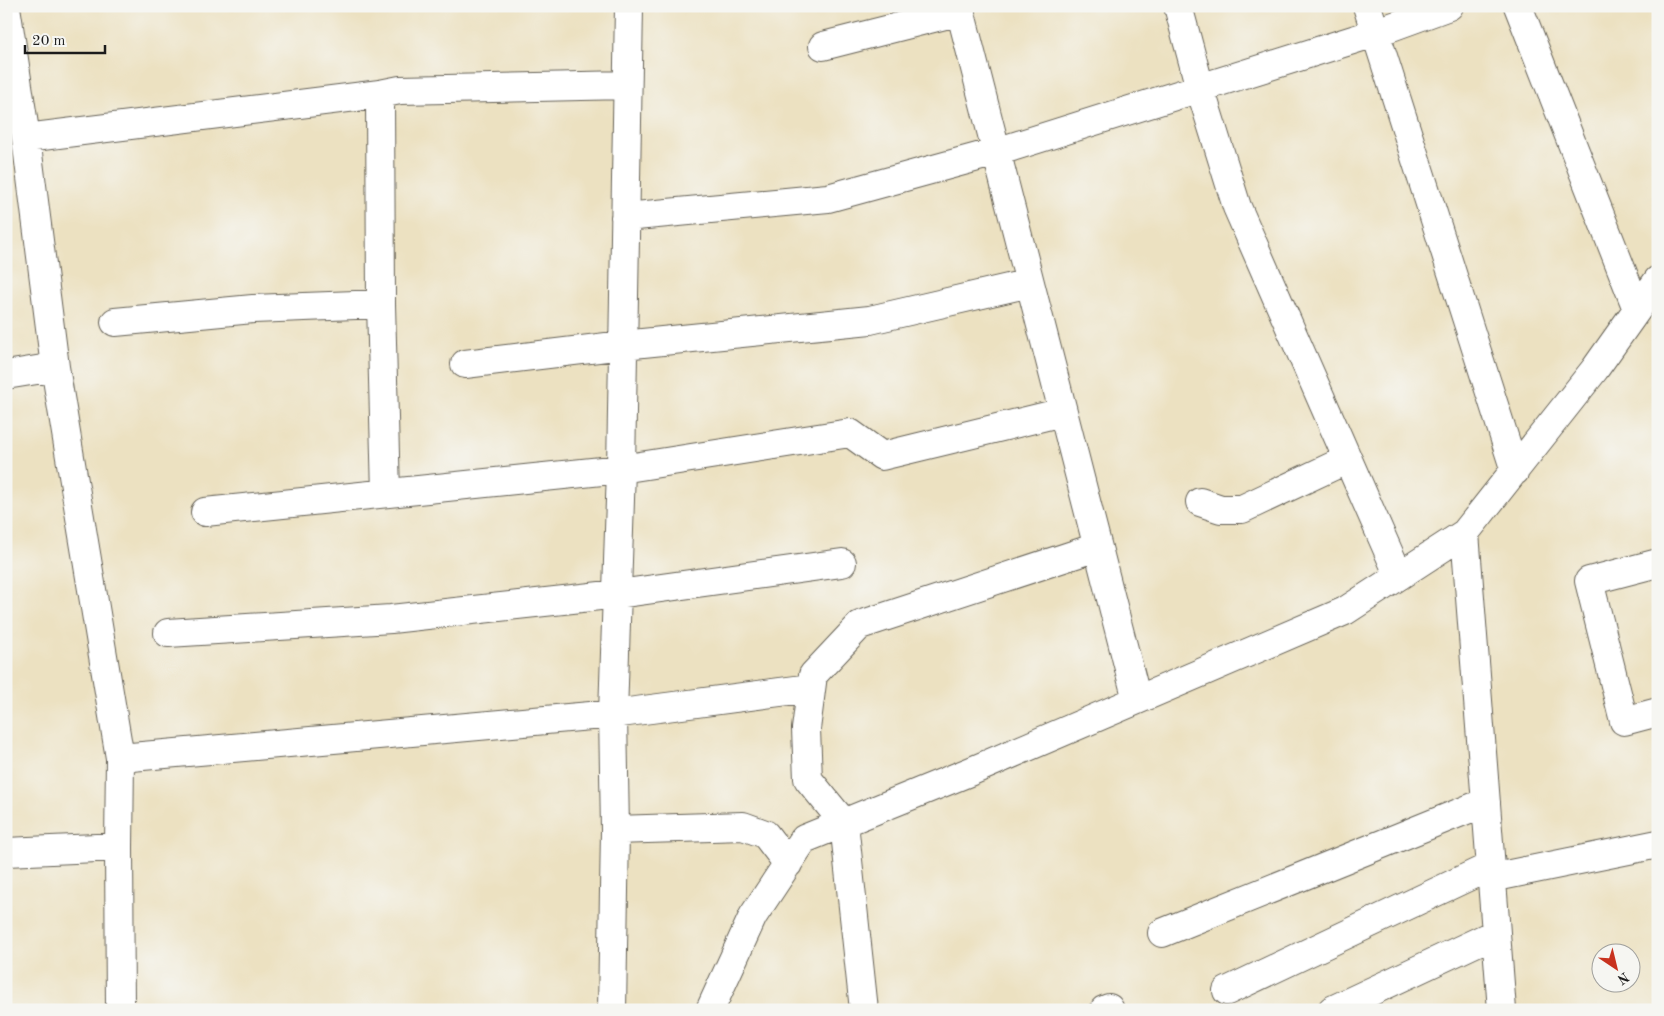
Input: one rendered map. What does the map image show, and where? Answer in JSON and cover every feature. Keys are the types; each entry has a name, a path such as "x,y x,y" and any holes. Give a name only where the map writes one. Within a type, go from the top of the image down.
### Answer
{"street":[{"path":"612,1010 615,830 613,714 621,469 629,6"},
{"path":"1178,6 1200,88 1237,207 1399,576"},
{"path":"1367,6 1515,471"},
{"path":"625,217 828,198 996,152 1375,32 1449,6"},
{"path":"1518,6 1637,309"},
{"path":"6,7 11,70 26,138 55,367 120,758 120,1010"},
{"path":"823,46 960,9 1137,700"},
{"path":"26,138 400,90 628,85"},
{"path":"380,94 381,304 386,493"},
{"path":"710,1010 752,916 804,839 974,770 1344,611 1464,533 1595,369 1658,280"},
{"path":"465,364 623,345 870,320 1030,283"},
{"path":"114,322 253,310 381,304"},
{"path":"6,375 55,367"},
{"path":"205,512 621,469 850,433 882,456 1063,412"},
{"path":"1200,502 1221,509 1242,509 1348,459"},
{"path":"1464,533 1502,1010"},
{"path":"864,1010 844,823 808,779 806,729 813,675 860,625 1097,547"},
{"path":"168,633 391,619 618,594 842,563"},
{"path":"1658,563 1589,581 1624,721 1658,712"},
{"path":"120,758 613,714 811,688"},
{"path":"1162,933 1486,802"},
{"path":"615,830 743,826 765,834 788,864"},
{"path":"1227,991 1491,872 1658,844"},
{"path":"6,852 119,847"},
{"path":"1332,1010 1496,933"},
{"path":"1104,1010 1109,1008 1110,1010"}]}
